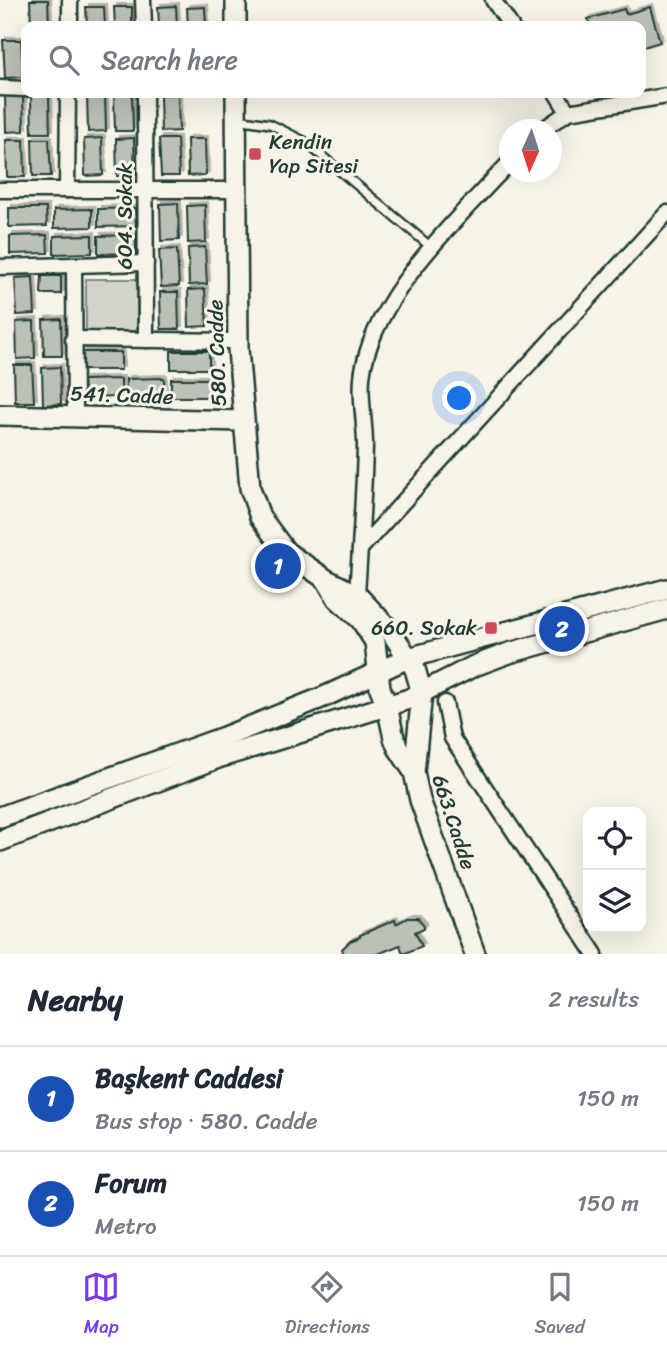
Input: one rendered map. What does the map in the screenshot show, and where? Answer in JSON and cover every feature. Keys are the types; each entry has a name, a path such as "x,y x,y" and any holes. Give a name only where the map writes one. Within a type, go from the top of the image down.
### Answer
{"main road":[{"path":"236,0 236,21"},
{"name":"580. Cadde","path":"236,98 238,341 250,488 260,517 286,552 327,580"},
{"name":"541. Cadde","path":"0,415 243,421"},
{"path":"327,580 357,595 390,630 415,669 422,692 414,772"},
{"name":"663.Cadde","path":"327,580 337,598 369,630 378,654 380,688 398,748 414,772 420,800 475,954"},
{"path":"0,817 223,737 326,696 408,658 667,589"},
{"path":"0,841 218,758 291,733 387,706 509,653 667,609"},
{"path":"390,630 416,641 472,640"}],"street":[{"path":"70,0 70,21"},
{"path":"143,0 144,21"},
{"path":"493,0 508,21"},
{"path":"0,88 21,89"},
{"path":"558,119 568,112 667,96"},
{"path":"67,190 68,98"},
{"name":"604. Sokak","path":"145,98 146,340"},
{"path":"559,98 568,112"},
{"path":"357,595 365,464 362,385 364,364 386,312 431,247 499,173"},
{"path":"0,190 236,190"},
{"path":"360,548 667,213"},
{"path":"0,267 146,263"},
{"path":"74,266 75,416"},
{"path":"73,339 238,341"},
{"path":"445,703 452,738 595,954"}],"lane":[{"path":"236,119 270,124 304,141 431,247"}],"shaded area":[{"path":"86,279 137,279 137,331 86,331"}],"building":[{"path":"30,0 48,0 49,21 31,21"},
{"path":"176,6 177,21 159,21 158,7"},
{"path":"86,7 104,7 105,21 87,21"},
{"path":"114,7 132,7 132,21 115,21"},
{"path":"205,7 206,21 188,21 187,8"},
{"path":"650,7 660,42 646,46 646,21 588,19 624,9 626,14"},
{"path":"3,40 21,40 21,77 5,78"},
{"path":"5,95 21,95 24,131 6,132"},
{"path":"31,98 49,98 50,133 32,133"},
{"path":"87,98 105,98 106,131 88,132"},
{"path":"114,98 132,98 133,131 115,131"},
{"path":"160,98 178,98 179,131 161,132"},
{"path":"102,138 103,175 85,176 84,139"},
{"path":"134,138 135,175 117,176 116,139"},
{"path":"32,139 49,139 51,176 33,176"},
{"path":"159,139 177,139 179,176 161,176"},
{"path":"187,139 205,139 206,175 188,176"},
{"path":"6,140 24,140 25,177 7,177"},
{"path":"178,203 179,240 161,241 160,204"},
{"path":"205,205 206,242 188,243 187,206"},
{"path":"9,208 46,208 47,226 9,227"},
{"path":"135,208 136,226 98,227 98,209"},
{"path":"92,209 92,227 54,228 54,210"},
{"path":"47,235 48,253 10,254 10,236"},
{"path":"92,235 92,253 54,254 54,236"},
{"path":"136,235 136,253 98,254 98,236"},
{"path":"205,247 207,284 189,285 188,248"},
{"path":"177,249 179,286 161,287 159,250"},
{"path":"42,276 61,276 61,294 41,294"},
{"path":"33,277 35,314 17,315 15,278"},
{"path":"205,289 207,326 189,327 188,290"},
{"path":"160,292 178,292 179,329 161,329"},
{"path":"61,319 62,356 44,356 43,320"},
{"path":"34,321 35,358 17,359 16,322"},
{"path":"171,351 209,351 209,369 171,369"},
{"path":"83,352 121,352 121,370 83,370"},
{"path":"14,365 32,365 34,402 15,402"},
{"path":"60,367 61,404 43,405 42,368"},
{"path":"164,378 164,396 126,397 126,379"},
{"path":"121,379 121,397 84,398 83,380"},
{"path":"171,379 208,379 209,397 171,397"},
{"path":"407,918 418,918 424,925 424,928 415,932 422,946 403,954 400,945 378,954 344,954 342,949 360,935 395,920 396,924"}],"place":[{"name":"Kendin Yap Sitesi","path":"255,154"},
{"name":"Başkent Caddesi","path":"278,566"},
{"name":"660. Sokak","path":"491,628"},
{"name":"Forum","path":"562,629"}]}
